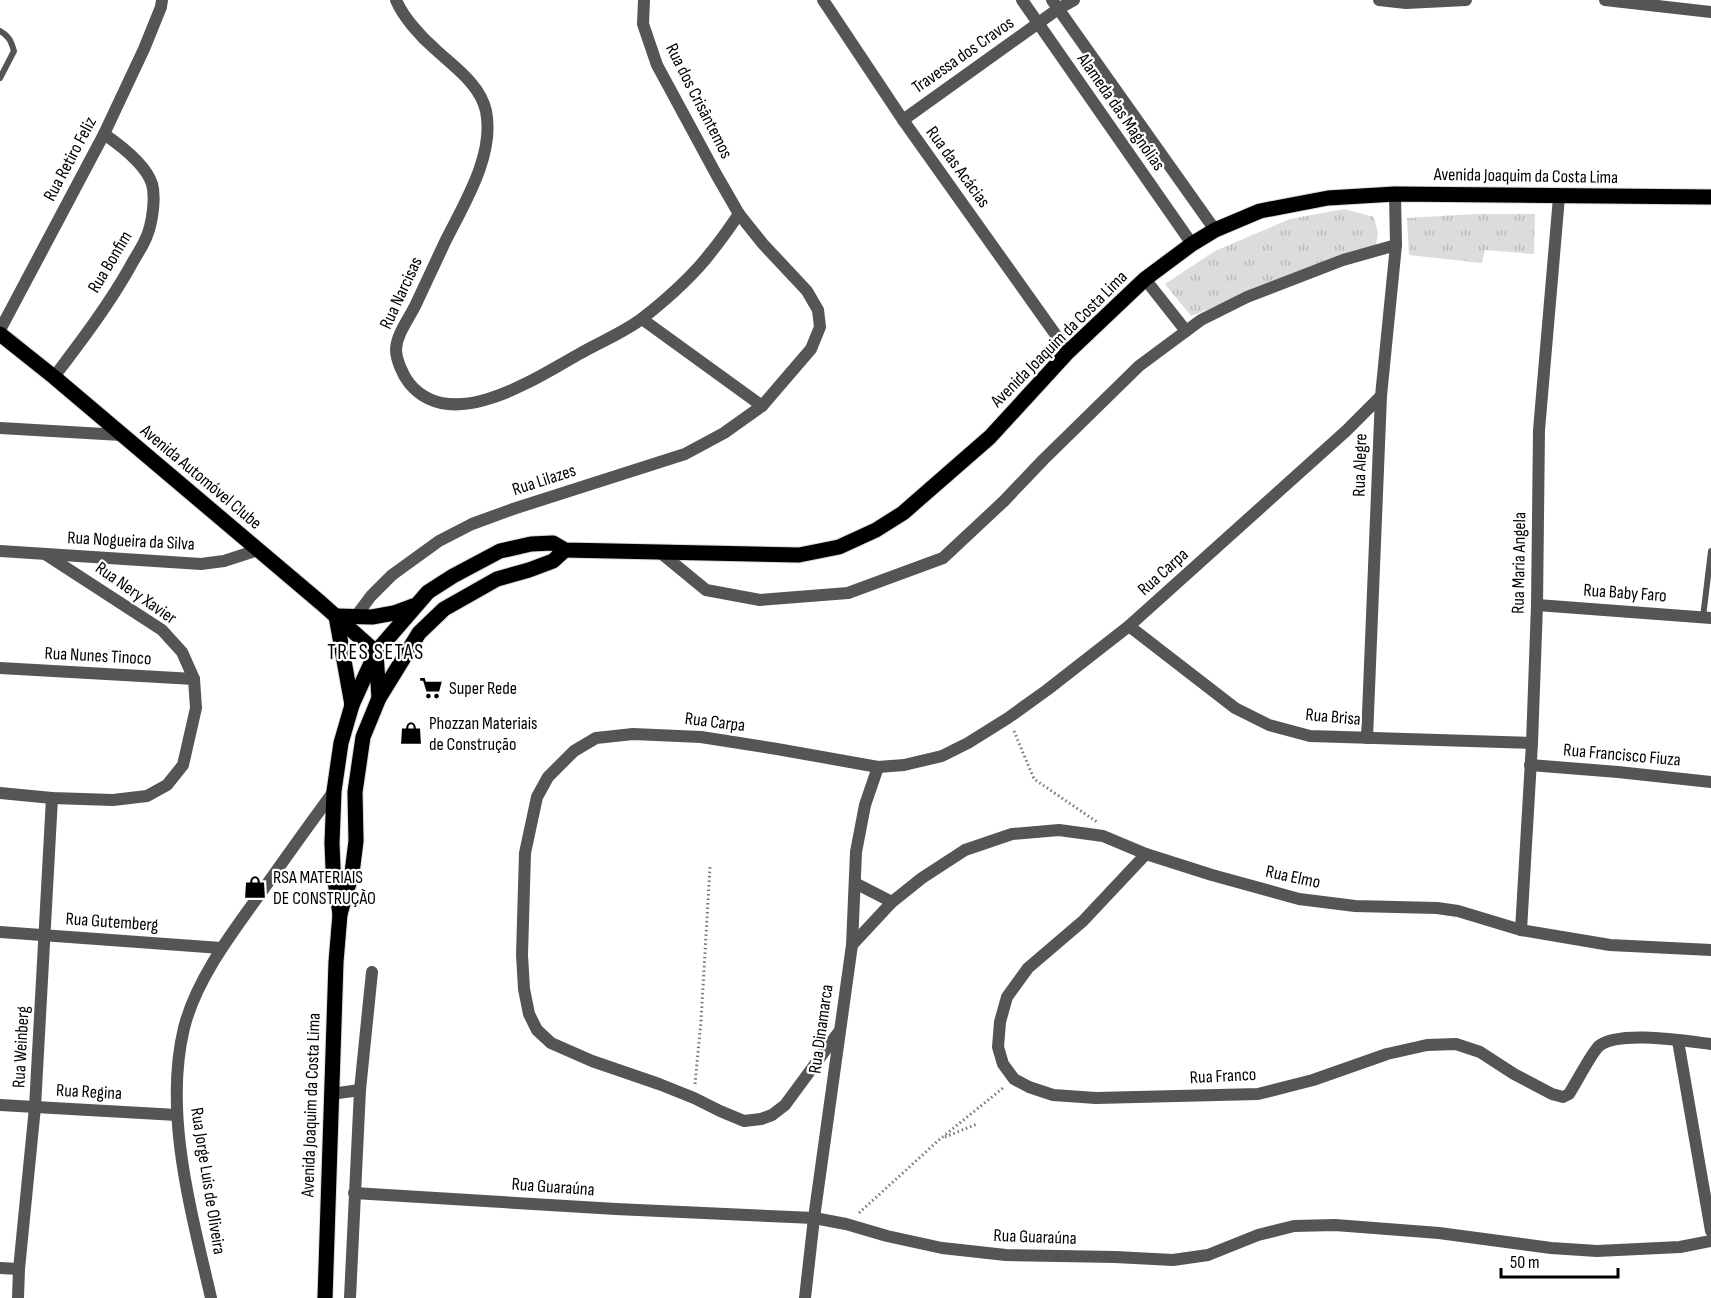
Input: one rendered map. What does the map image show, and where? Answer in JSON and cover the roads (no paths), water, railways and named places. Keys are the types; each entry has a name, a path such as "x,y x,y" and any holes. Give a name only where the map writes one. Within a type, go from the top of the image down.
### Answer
{"main road":[{"name":"Avenida Joaquim da Costa Lima","path":"340,914 333,868 334,791 341,743 352,705 376,652 416,604 428,592 453,576 500,551 531,544 553,543 565,550 799,555 839,547 876,530 903,513 990,437 1068,352 1146,279 1192,244 1215,230 1260,211 1328,198 1395,194 1711,197"},
{"name":"Avenida Automóvel Clube","path":"0,332 376,652"},
{"name":"Avenida Joaquim da Costa Lima","path":"325,1298 336,962 340,914 352,873 356,841 355,792 363,737 379,698 419,633 444,609 497,579 553,561 565,550"},
{"path":"352,705 336,616 372,617 394,613 416,604"},
{"path":"379,698 376,652 419,633"}],"street":[{"name":"Rua Retiro Feliz","path":"0,332 104,134 144,49 162,0"},
{"name":"Rua Narcisas","path":"396,0 401,11 433,47 462,72 477,90 486,110 489,135 476,179 400,333 396,349 398,360 409,382 426,398 444,404 470,404 514,390 642,319 699,266 739,214"},
{"name":"Rua dos Crisântemos","path":"644,0 643,24 657,65 739,214"},
{"name":"Rua das Acácias","path":"823,0 903,120 1068,352"},
{"name":"Alameda das Magnólias","path":"1022,0 1192,244"},
{"name":"Travessa dos Cravos","path":"903,120 1038,24 1055,5 1074,0"},
{"path":"1379,0 1406,3 1466,0"},
{"path":"1605,0 1711,12"},
{"name":"Alameda das Magnólias","path":"1055,5 1215,230"},
{"name":"Rua Bonfim","path":"54,377 89,330 128,271 147,237 154,202 152,182 123,147 104,134"},
{"name":"Rua Alegre","path":"1366,738 1381,396 1396,245 1395,194"},
{"name":"Rua Maria Angela","path":"1521,930 1537,605 1539,430 1559,197"},
{"name":"Rua Lilazes","path":"356,616 371,596 392,575 439,541 472,524 513,509 685,454 724,433 762,406 810,349 820,327 818,310 807,291 763,244 739,214"},
{"path":"661,553 706,590 760,600 848,593 943,558 1004,501 1139,366 1201,320 1247,297 1343,260 1396,245"},
{"path":"1146,279 1186,331"},
{"path":"642,319 762,406"},
{"name":"Rua Carpa","path":"838,1033 784,1105 772,1115 744,1121 720,1112 694,1098 592,1061 550,1043 537,1030 529,1014 524,989 522,955 525,853 537,797 548,777 574,751 596,738 633,734 701,737 878,767 904,765 942,756 1008,718 1129,627 1381,396"},
{"path":"0,428 121,435"},
{"name":"Rua Nogueira da Silva","path":"0,551 201,564 224,561 258,550"},
{"name":"Rua Nery Xavier","path":"0,793 113,800 147,796 168,785 183,765 196,708 194,679 182,652 162,630 45,554"},
{"name":"Rua Baby Faro","path":"1537,605 1707,617"},
{"name":"Rua Brisa","path":"1129,627 1235,708 1269,725 1310,736 1532,743"},
{"name":"Rua Nunes Tinoco","path":"0,668 194,679"},
{"name":"Rua Francisco Fiuza","path":"1530,765 1711,782"},
{"name":"Rua Dinamarca","path":"805,1298 838,1033 852,945 856,852 865,806 878,767"},
{"name":"Rua Jorge Luis de Oliveira","path":"211,1298 188,1196 177,1115 177,1074 184,1028 195,998 221,948 334,791"},
{"name":"Rua Weinberg","path":"18,1298 35,1107 52,798"},
{"name":"Rua Elmo","path":"852,945 892,902 922,878 965,850 1012,834 1059,830 1102,836 1146,854 1299,899 1355,906 1458,911 1521,930 1610,945 1711,950"},
{"name":"Rua Franco","path":"1146,854 1083,921 1028,968 1007,997 1000,1022 998,1047 1003,1064 1014,1079 1053,1095 1096,1098 1258,1094 1312,1080 1387,1054 1427,1045 1456,1044 1480,1052 1514,1074 1552,1094 1563,1097 1569,1094 1598,1047 1613,1040 1648,1037 1711,1044"},
{"path":"855,883 892,902"},
{"name":"Rua Gutemberg","path":"0,932 221,948"},
{"path":"351,1298 360,1090 372,972"},
{"path":"1678,1041 1711,1231"},
{"path":"331,1094 360,1090"},
{"name":"Rua Regina","path":"0,1105 177,1115"},
{"name":"Rua Guaraúna","path":"354,1193 814,1218 942,1248 1006,1255 1173,1260 1208,1254 1257,1235 1294,1226 1335,1225 1439,1233 1551,1248 1597,1251 1680,1247 1711,1241"},
{"path":"0,1268 19,1269"}],"lane":[{"path":"0,31 7,35 14,51 0,78"},
{"path":"1707,617 1711,551"}],"place":[{"name":"Super Rede","path":"431,688"},
{"name":"Phozzan Materiais de Construção","path":"411,733"},
{"name":"RSA MATERIAIS DE CONSTRUÇÃO","path":"255,887"}],"district":[{"name":"TRES SETAS","path":"376,652"}]}
